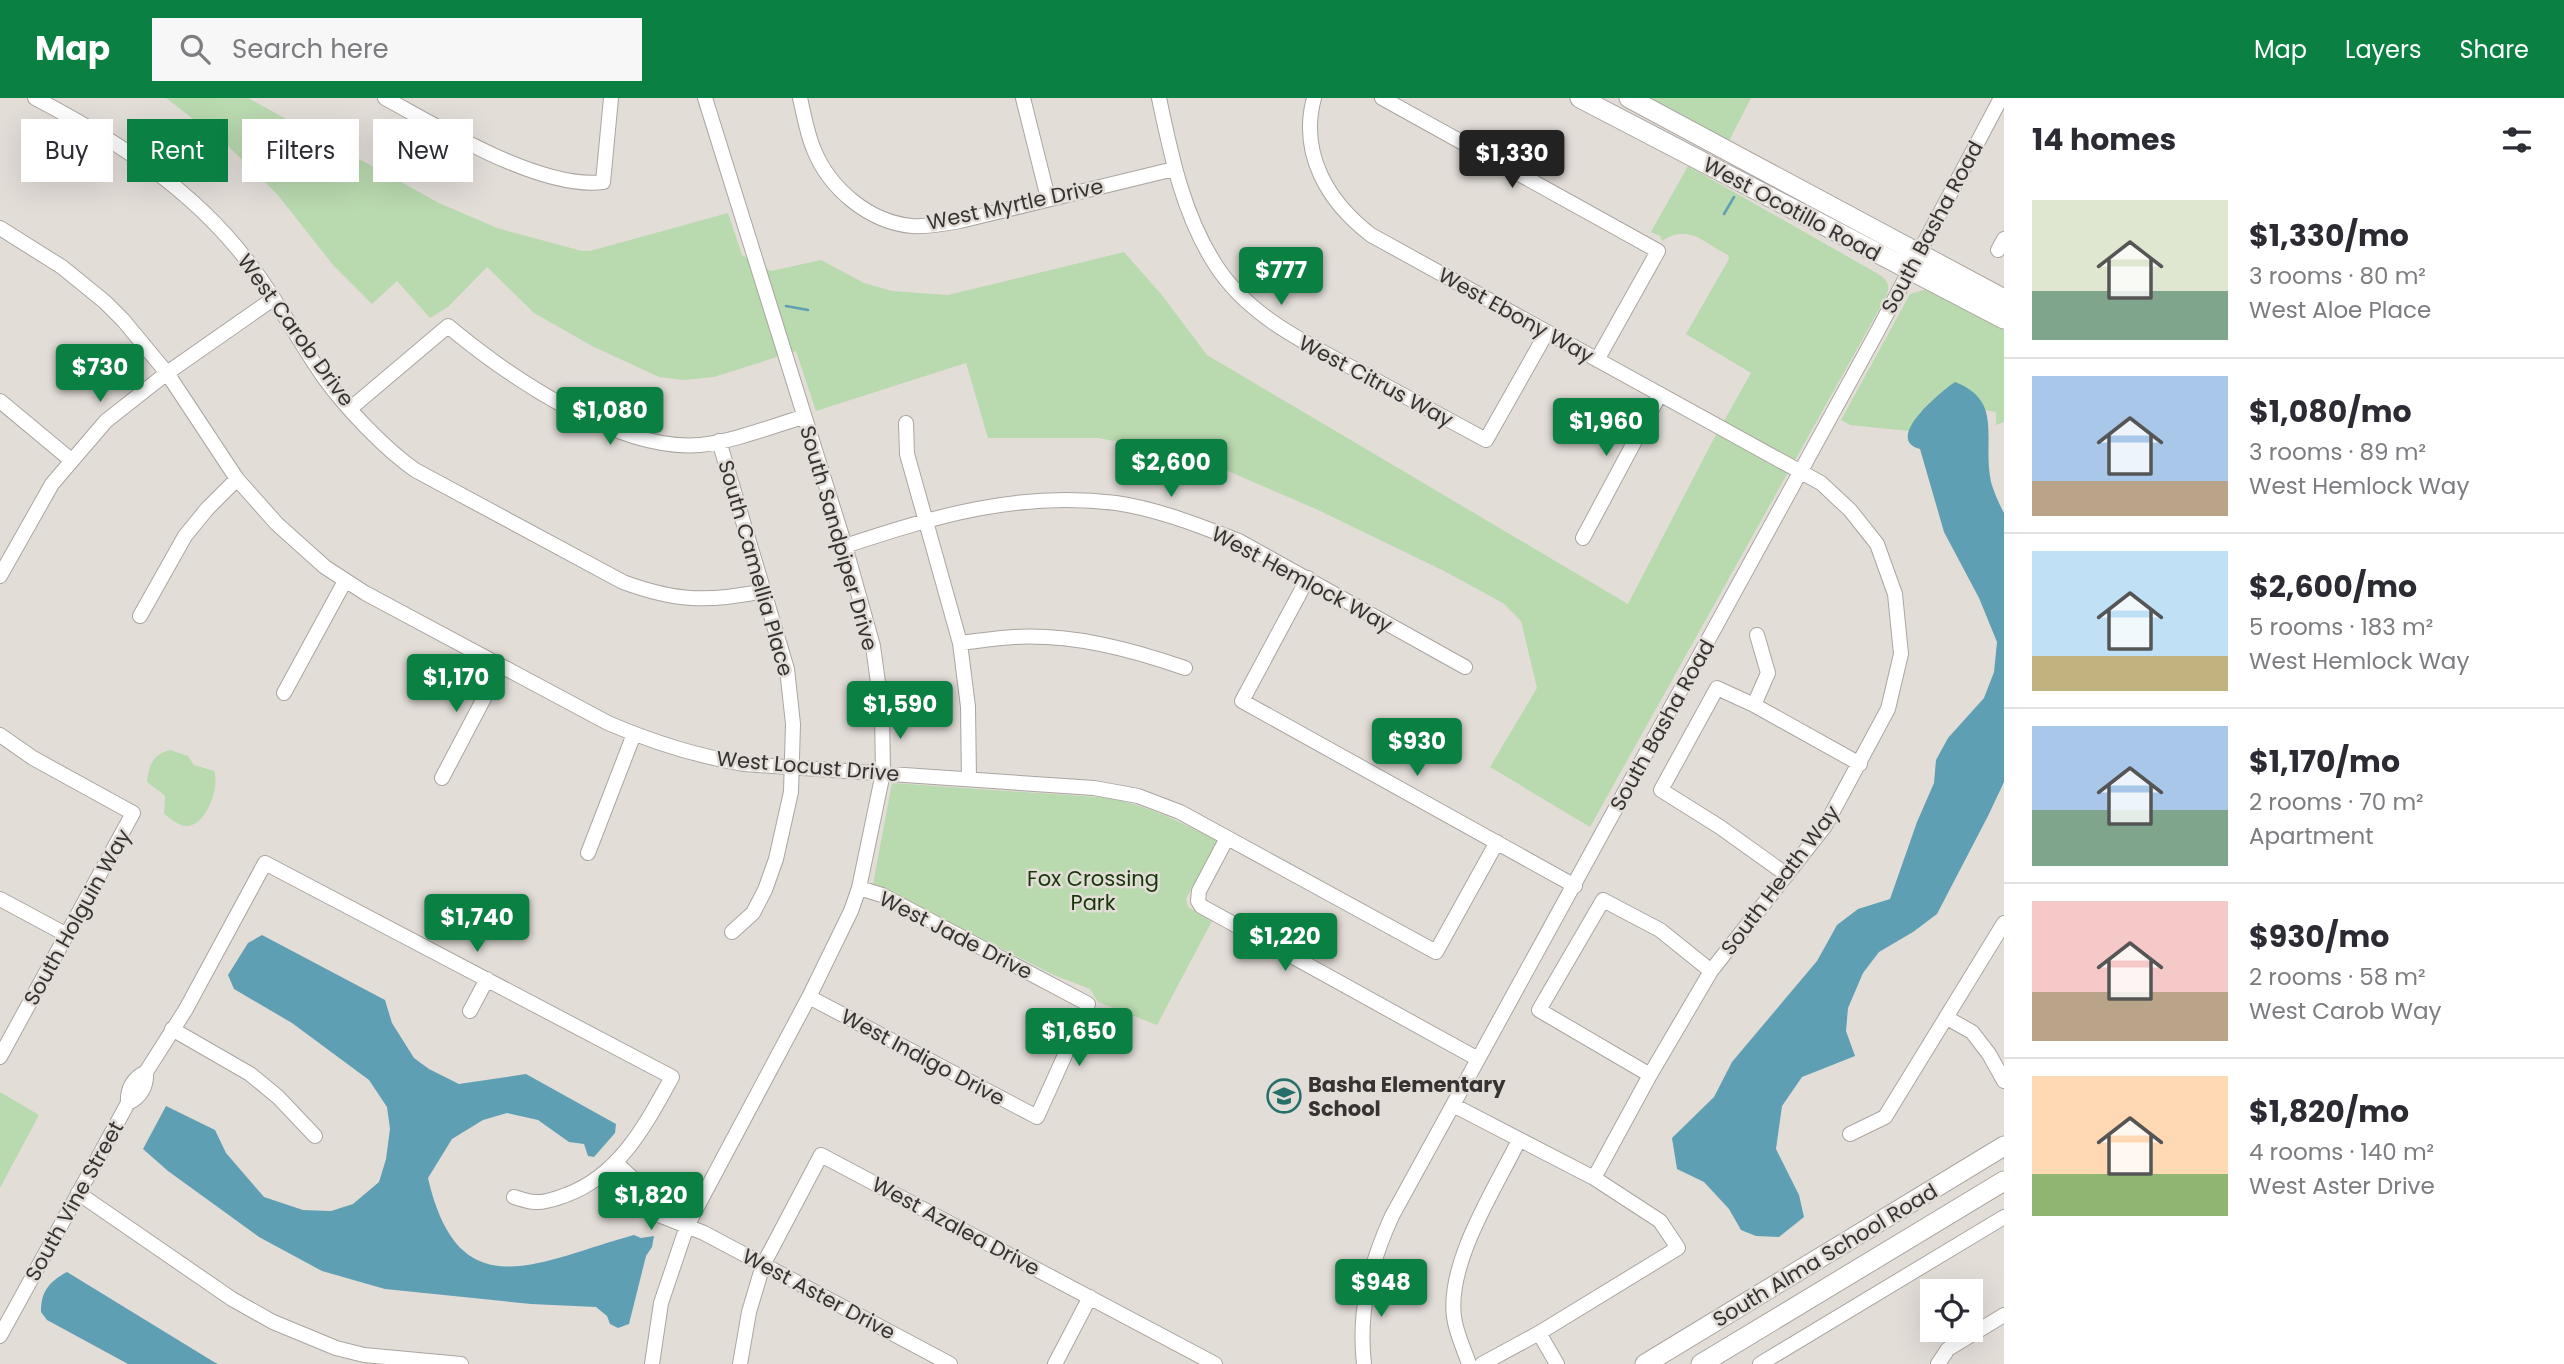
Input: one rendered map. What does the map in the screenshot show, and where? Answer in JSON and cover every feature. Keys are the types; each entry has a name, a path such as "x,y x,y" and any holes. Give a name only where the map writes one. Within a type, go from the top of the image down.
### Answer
{"main road":[{"name":"West Ocotillo Road","path":"1580,98 1914,262 2004,299"},
{"name":"West Ocotillo Road","path":"1629,98 1914,262 2004,318"},
{"name":"South Alma School Road","path":"1645,1364 2004,1146"},
{"name":"South Alma School Road","path":"1701,1364 2004,1181"}],"street":[{"name":"West Carob Drive","path":"35,98 91,128 156,171 221,229 251,264 326,380 396,456 415,470 623,582 672,597 697,599 721,599 764,591"},
{"path":"385,98 482,151 519,166 574,181 603,182 611,98"},
{"name":"South Sandpiper Drive","path":"652,1364 662,1303 687,1226 810,997 859,888 883,773 881,712 873,646 845,546 705,98"},
{"name":"West Myrtle Drive","path":"800,98 814,151 826,173 853,202 892,222 911,226 933,226 960,221 1174,169"},
{"path":"1023,98 1048,198"},
{"name":"West Citrus Way","path":"1159,98 1174,169 1187,209 1215,265 1258,312 1285,332 1486,440 1547,332"},
{"name":"West Ebony Way","path":"1314,98 1312,148 1318,169 1324,185 1337,205 1353,222 1371,235 1801,472"},
{"path":"1382,98 1658,251 1597,360"},
{"name":"South Basha Road","path":"1364,1364 1364,1311 1373,1262 1392,1216 1801,472 2001,98"},
{"name":"West Locust Drive","path":"0,228 38,250 105,302 167,373 237,479 287,534 345,581 608,723 634,734 710,758 744,764 1094,789 1138,796 1180,812 1436,952 1497,842"},
{"path":"2,567 40,504 71,460 106,421 167,373 273,299"},
{"path":"351,408 448,326 501,369 605,426 667,444 702,445 803,417"},
{"path":"1583,538 1660,394"},
{"path":"0,401 71,460"},
{"path":"905,424 907,454 960,643 968,707 969,779"},
{"name":"South Camellia Place","path":"719,441 787,669 793,724 791,792 785,826 765,890 753,913 732,932"},
{"name":"South Heath Way","path":"1594,1178 1711,971 1825,826 1888,709 1901,654 1895,594 1877,544 1834,493 1801,472"},
{"path":"141,616 185,536 237,479"},
{"name":"West Hemlock Way","path":"845,546 965,509 1039,501 1117,503 1201,526 1239,541 1465,667"},
{"path":"1308,578 1242,701 1574,886"},
{"path":"284,693 345,581"},
{"path":"1754,705 1768,673 1757,635"},
{"path":"960,643 1015,637 1083,640 1140,653 1185,668"},
{"path":"442,778 501,666"},
{"path":"1787,875 1720,827 1661,790 1717,688 1754,705 1860,764"},
{"path":"587,853 634,734"},
{"name":"South Holguin Way","path":"0,735 33,758 133,813 0,1057"},
{"path":"1227,838 1199,891 1198,901 1201,906 1478,1059"},
{"name":"South Vine Street","path":"0,1336 128,1103 127,1094 133,1083 137,1076 146,1072 186,1009 265,863 487,979"},
{"name":"West Jade Drive","path":"859,888 882,895 1088,1004 1037,1117"},
{"path":"0,899 67,935"},
{"path":"1650,1075 1539,1010 1603,900 1660,930 1711,971"},
{"path":"1850,1134 1885,1117 2004,923"},
{"path":"470,1011 487,979 672,1077 641,1131 611,1168 572,1193 550,1201 535,1202 514,1197"},
{"name":"West Indigo Drive","path":"810,997 1037,1117"},
{"path":"1947,1018 1972,1032 2004,1080"},
{"path":"172,1029 250,1074 278,1097 314,1136"},
{"path":"1453,1105 1594,1178 1660,1221 1678,1248 1539,1333 1482,1364"},
{"path":"1469,1364 1454,1317 1457,1271 1477,1223 1519,1140"},
{"name":"West Azalea Drive","path":"763,1265 821,1155 1215,1364"},
{"name":"West Aster Drive","path":"611,1168 651,1202 676,1209 687,1226 950,1364"},
{"path":"78,1193 232,1299 273,1322 336,1348 364,1355 461,1364"},
{"path":"1760,1364 2004,1217"},
{"path":"740,1364 749,1312 763,1265"},
{"path":"1055,1364 1090,1297"},
{"path":"1938,1364 1948,1349 2004,1315"},
{"path":"1539,1333 1557,1364"}],"green space":[{"path":"166,98 248,98 286,119 242,119 242,160 228,146 228,119 193,119"},
{"path":"1646,98 1751,98 1728,143"},
{"path":"359,159 373,167 373,182 401,182 439,203 497,228 582,251 728,213 742,255 771,271 821,260 864,283 892,291 948,295 1124,252 1161,294 1207,355 1628,604 1751,373 1686,334 1729,259 1728,255 1695,236 1680,234 1662,241 1660,236 1651,232 1688,166 1880,275 1887,282 1888,290 1590,827 1490,767 1537,688 1521,621 1503,603 1316,509 1193,456 1098,438 988,438 966,363 816,411 796,351 714,377 684,380 659,377 592,346 534,313 487,267 448,307 430,318 397,281 372,304 333,265 265,182 359,182"},
{"path":"1927,289 2004,330 2004,422 1996,425 1996,412 1931,401 1909,431 1850,425 1841,420 1910,294"},
{"path":"170,750 188,756 194,765 214,771 215,786 210,803 195,824 178,824 164,814 165,796 147,781 153,761"},
{"name":"Fox Crossing Park","path":"892,783 1111,798 1166,816 1217,841 1186,899 1188,907 1212,921 1157,1025 1098,1002 1090,989 1054,975 873,884"},
{"path":"0,1092 39,1115 0,1188"}],"water":[{"path":"1955,382 1980,399 1986,410 1991,482 2004,513 2004,782 1937,914 1879,952 1863,973 1848,1008 1846,1031 1855,1056 1802,1077 1782,1106 1776,1149 1799,1195 1804,1217 1779,1237 1756,1236 1741,1230 1729,1209 1704,1182 1677,1169 1672,1138 1714,1097 1732,1062 1817,961 1837,925 1858,909 1890,899 1934,783 1936,760 1948,738 1984,698 1994,672 1997,642 1979,598 1944,532 1920,449 1910,444 1908,435 1919,415"},
{"path":"262,935 385,1000 392,1023 414,1058 429,1069 459,1084 526,1074 616,1124 615,1133 594,1157 588,1156 584,1144 569,1142 538,1120 507,1113 483,1120 452,1139 428,1178 442,1220 460,1247 482,1262 507,1266 536,1264 634,1235 641,1238 654,1236 652,1247 646,1256 629,1324 618,1328 610,1324 607,1316 596,1307 531,1304 385,1289 322,1271 259,1237 168,1171 143,1149 166,1106 215,1130 226,1153 264,1197 303,1210 331,1211 353,1204 379,1182 386,1159 390,1129 387,1107 369,1080 292,1023 234,989 228,975 248,943"},
{"path":"67,1272 218,1364 128,1364 47,1320 41,1312 44,1293 55,1280"}],"waterway":[{"path":"1724,214 1734,197"},
{"path":"786,306 808,310"}],"place":[{"name":"Basha Elementary School","path":"1284,1096"}]}
